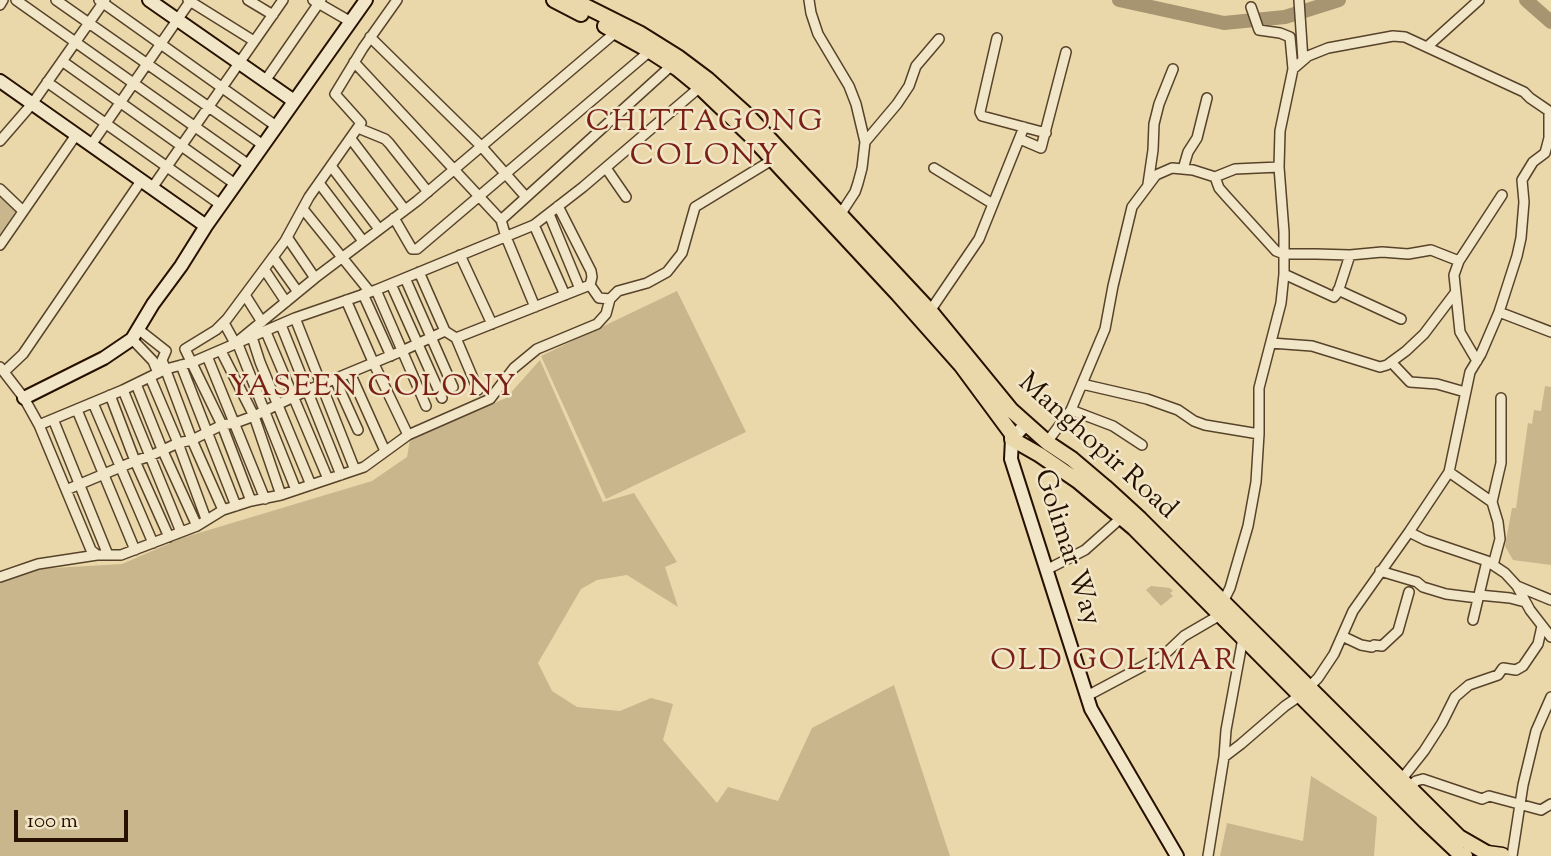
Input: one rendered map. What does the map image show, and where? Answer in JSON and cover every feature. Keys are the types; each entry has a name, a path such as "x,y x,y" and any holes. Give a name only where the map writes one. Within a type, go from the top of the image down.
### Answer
{"main road":[{"name":"Manghopir Road","path":"554,0 650,51 700,86 898,294 961,365 1012,433 1012,439 1078,481 1222,608 1243,638 1305,691 1425,821 1465,856"},
{"name":"Manghopir Road","path":"573,0 639,33 679,58 747,115 930,311 1011,410 1047,442 1105,486 1140,519 1222,608 1305,691 1459,837 1494,855"}],"street":[{"path":"0,5 3,0"},
{"path":"16,0 249,165"},
{"path":"56,0 263,145"},
{"path":"149,0 293,101"},
{"path":"91,145 190,0 254,41"},
{"path":"248,0 273,15"},
{"path":"97,555 91,550 38,425 24,398 2,369 23,354 147,184 166,167 283,0"},
{"path":"24,398 104,358 135,334 235,184 366,0"},
{"path":"251,501 222,425 186,349 216,330 245,295 287,237 319,183 358,128 361,123 335,94 370,37 397,0"},
{"path":"809,0 818,34 849,86 865,142 855,192 840,215"},
{"path":"1299,0 1303,60"},
{"path":"1428,47 1479,0"},
{"path":"0,141 32,104 102,1 276,126"},
{"path":"265,81 317,1 351,22"},
{"path":"1087,695 1164,655 1184,636 1222,608 1248,526 1256,482 1259,388 1281,303 1284,274 1280,131 1293,69 1290,37 1259,30 1251,7"},
{"path":"236,342 252,337 286,302 428,192 616,32"},
{"path":"1224,757 1318,678 1334,654 1353,611 1449,471 1470,372 1499,312 1517,256 1524,202 1522,180 1533,162 1545,153 1550,142 1549,111 1524,92 1405,37 1393,36 1328,48 1308,56 1293,69"},
{"path":"370,37 481,146 526,197"},
{"path":"997,38 980,112 982,116 1046,133"},
{"path":"865,142 897,104 909,86 916,66 939,39"},
{"path":"394,218 415,250 650,51"},
{"path":"1020,139 1041,148 1066,52"},
{"path":"62,61 235,184"},
{"path":"354,62 500,220 535,307"},
{"path":"500,220 672,65"},
{"path":"1148,186 1154,124 1173,69"},
{"path":"0,81 206,226"},
{"path":"47,82 221,205"},
{"path":"38,425 158,373 221,351 264,327 281,325 391,284 534,225 606,168 700,86"},
{"path":"1183,169 1188,152 1197,138 1207,98"},
{"path":"930,311 979,239 1024,127"},
{"path":"358,128 389,143 428,192"},
{"path":"0,245 76,135"},
{"path":"351,139 405,210"},
{"path":"0,577 38,564 97,555 121,555 197,526 223,510 281,495 364,467 408,435 490,399 514,368 537,349 597,324 607,314 610,299 618,291 647,283 667,272 682,253 695,208 772,160"},
{"path":"331,166 380,229"},
{"path":"1047,442 1071,410 1105,329 1112,286 1132,207 1156,175 1172,168 1193,170 1215,177 1235,169 1279,167"},
{"path":"606,168 626,197"},
{"path":"934,168 993,204"},
{"path":"1215,177 1219,188 1227,197 1276,251 1284,254 1408,254 1431,250 1459,261"},
{"path":"319,183 363,242"},
{"path":"0,189 23,211"},
{"path":"1477,361 1460,332 1454,275 1459,261 1502,195"},
{"path":"558,206 590,271 590,285 599,298 610,299"},
{"path":"303,209 369,292 402,351 426,406"},
{"path":"549,214 580,289"},
{"path":"534,225 565,295"},
{"path":"287,237 315,278"},
{"path":"1284,274 1334,298 1350,254"},
{"path":"460,255 492,324"},
{"path":"273,257 298,292"},
{"path":"264,270 286,302"},
{"path":"419,272 445,331 456,338 478,390"},
{"path":"405,278 453,387"},
{"path":"391,284 442,398"},
{"path":"456,338 590,285"},
{"path":"1338,290 1401,319"},
{"path":"369,292 391,356"},
{"path":"1271,343 1312,346 1380,367 1391,362 1424,334 1455,293"},
{"path":"245,295 264,327 328,479"},
{"path":"346,300 408,435"},
{"path":"1499,312 1551,332"},
{"path":"295,318 355,470"},
{"path":"223,323 236,342 281,495"},
{"path":"281,325 341,475"},
{"path":"66,490 162,449 192,440 222,425 235,423 259,413 445,331"},
{"path":"135,334 153,361 223,510"},
{"path":"135,334 166,349 158,373 178,443 206,519"},
{"path":"252,337 311,485"},
{"path":"221,351 259,413 296,490"},
{"path":"207,356 265,499"},
{"path":"1391,362 1410,382 1437,384 1465,392"},
{"path":"181,365 236,506"},
{"path":"350,373 385,451"},
{"path":"335,379 358,430"},
{"path":"136,384 197,526"},
{"path":"1082,384 1147,399 1178,410 1205,425 1259,435"},
{"path":"123,390 181,532"},
{"path":"110,396 169,537"},
{"path":"1472,620 1478,596 1500,539 1492,502 1501,463 1501,398"},
{"path":"93,402 153,543"},
{"path":"76,410 135,550"},
{"path":"1071,410 1113,426 1142,444"},
{"path":"53,419 108,555"},
{"path":"1012,439 1026,424"},
{"name":"Golimar Way","path":"1012,439 1011,459 1091,709 1177,856"},
{"path":"1449,471 1492,502"},
{"path":"1046,570 1085,550 1121,517"},
{"path":"1409,532 1490,563 1505,573 1517,586 1525,602 1551,637"},
{"path":"1380,571 1446,594 1510,598 1525,602"},
{"path":"1517,586 1551,600"},
{"path":"1342,636 1362,645 1382,646 1398,631 1409,592"},
{"path":"1405,784 1455,697 1469,685 1498,675 1503,668 1516,670 1523,666 1538,643 1542,626"},
{"path":"1209,856 1228,718 1243,638"},
{"path":"1513,856 1523,785 1536,731 1551,697"},
{"path":"1405,784 1423,779 1482,799 1489,796 1541,810 1551,804"}],"shaded area":[{"path":"0,186 22,202 0,236"},
{"path":"677,291 746,432 606,499 541,356"},
{"path":"540,360 603,502 634,493 677,562 665,567 678,607 627,575 597,580 581,589 538,663 552,691 577,707 620,711 651,698 673,704 663,740 717,803 728,787 778,801 812,728 894,685 950,856 0,856 0,583 36,569 122,564 182,538 372,481 407,457 410,439 506,398"},
{"path":"1545,386 1551,387 1551,565 1513,560 1505,546 1512,508 1516,508 1528,423 1532,424 1534,410 1541,411"},
{"path":"1151,586 1170,588 1173,596 1161,606 1146,590"},
{"path":"1311,776 1377,817 1374,856 1220,856 1227,823 1303,841"}],"waterway":[{"path":"1119,0 1224,23 1285,17 1339,0"},
{"path":"1526,0 1551,22"}],"district":[{"name":"CHITTAGONG COLONY","path":"705,142"},
{"name":"YASEEN COLONY","path":"373,390"},
{"name":"OLD GOLIMAR","path":"1114,664"}]}
